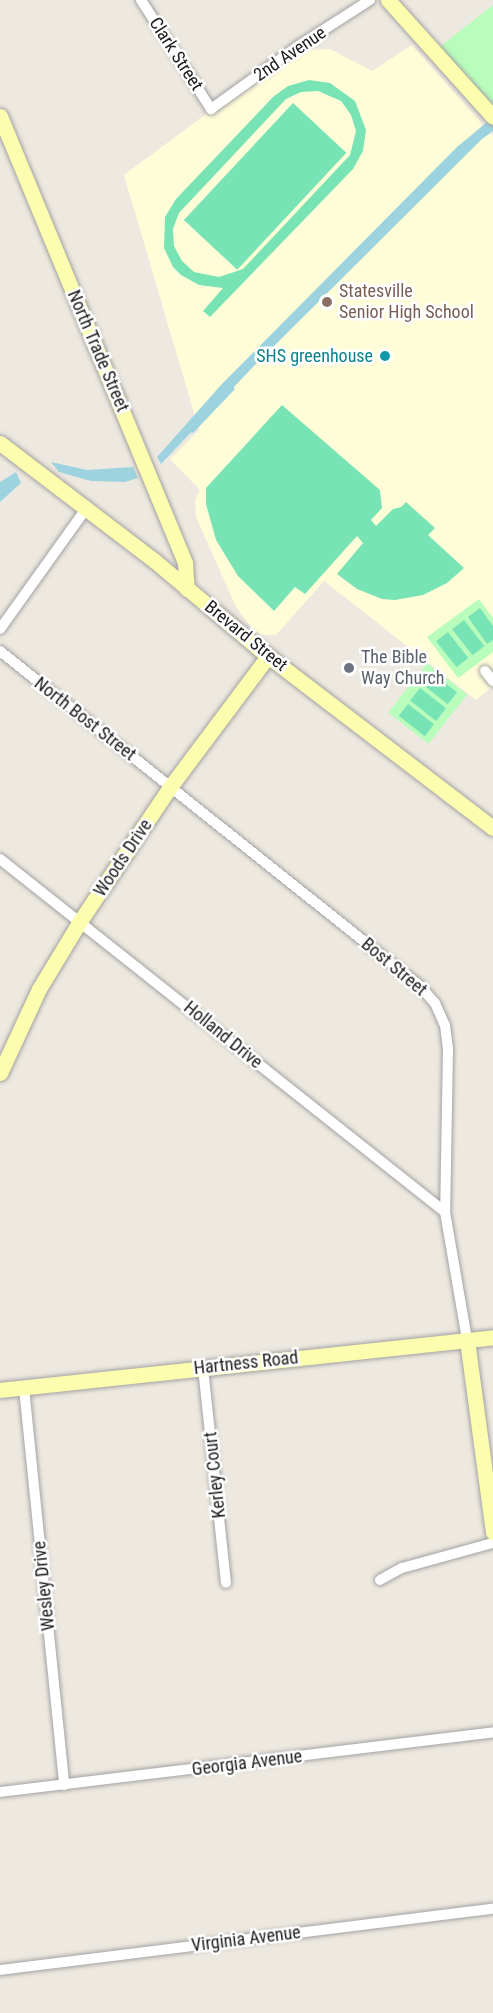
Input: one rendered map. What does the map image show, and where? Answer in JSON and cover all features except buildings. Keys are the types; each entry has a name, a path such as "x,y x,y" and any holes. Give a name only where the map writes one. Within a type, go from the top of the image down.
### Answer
{"street":[{"name":"2nd Avenue","path":"211,109 297,47 370,0"},
{"path":"388,0 493,117"},
{"name":"Clark Street","path":"143,1 211,109"},
{"name":"North Trade Street","path":"0,116 185,563 188,589"},
{"name":"Brevard Street","path":"0,443 188,589 268,657 493,828"},
{"path":"0,629 86,509"},
{"name":"North Bost Street","path":"0,651 170,787"},
{"name":"Woods Drive","path":"0,1073 39,989 80,921 170,787 268,657"},
{"path":"485,671 493,681"},
{"name":"Bost Street","path":"170,787 420,986 435,1003 445,1025 448,1048 445,1212 467,1340"},
{"name":"Holland Drive","path":"0,860 445,1212"},
{"name":"Hartness Road","path":"0,1390 493,1337"},
{"path":"467,1340 493,1532"},
{"name":"Kerley Court","path":"203,1368 226,1583"},
{"name":"Wesley Drive","path":"24,1388 64,1785"},
{"path":"380,1580 402,1568 493,1544"},
{"name":"Georgia Avenue","path":"0,1792 493,1732"},
{"name":"Virginia Avenue","path":"0,1970 493,1909"}],"shaded area":[{"name":"Statesville Senior High School","path":"412,45 493,136 493,686 476,700 324,581 276,635 262,635 251,627 236,607 196,517 195,500 200,490 170,459 199,430 124,175 291,51 330,49 372,71"}],"green space":[{"path":"493,5 493,107 433,52"},
{"path":"309,80 330,83 355,101 366,130 363,151 353,169 210,317 203,311 223,288 199,285 181,275 173,267 164,248 165,217 176,199 273,97 288,86","holes":["318,91 341,101 351,115 356,131 350,155 243,269 219,277 194,272 182,261 174,246 173,229 179,213 286,99 301,92"]},
{"path":"293,103 346,153 237,270 184,220"},
{"path":"282,405 380,490 382,508 371,520 376,526 393,509 401,507 406,502 435,528 428,535 464,568 447,583 423,595 395,600 382,599 357,589 337,574 363,543 357,536 305,594 295,587 274,611 238,576 216,540 206,504 206,488"},
{"path":"479,599 493,618 493,652 458,678 427,637"},
{"path":"480,608 493,626 493,640 487,644 468,617"},
{"path":"464,620 484,646 472,655 452,629"},
{"path":"448,632 468,658 456,667 436,641"},
{"path":"427,663 467,694 428,744 388,713"},
{"path":"431,672 457,692 448,704 422,684"},
{"path":"420,688 446,708 436,721 410,701"},
{"path":"408,704 434,724 425,736 399,716"}],"water":[{"path":"493,117 493,131 482,139 251,369 161,464 157,457 221,385 457,147"},
{"path":"51,462 87,470 133,467 138,478 125,482 91,481 59,472"},
{"path":"16,472 21,483 0,502 0,482"}],"waterway":[{"path":"192,431 233,388"}],"place":[{"name":"Statesville Senior High School","path":"327,302"},
{"name":"SHS greenhouse","path":"385,356"},
{"name":"The Bible Way Church","path":"349,668"}]}
